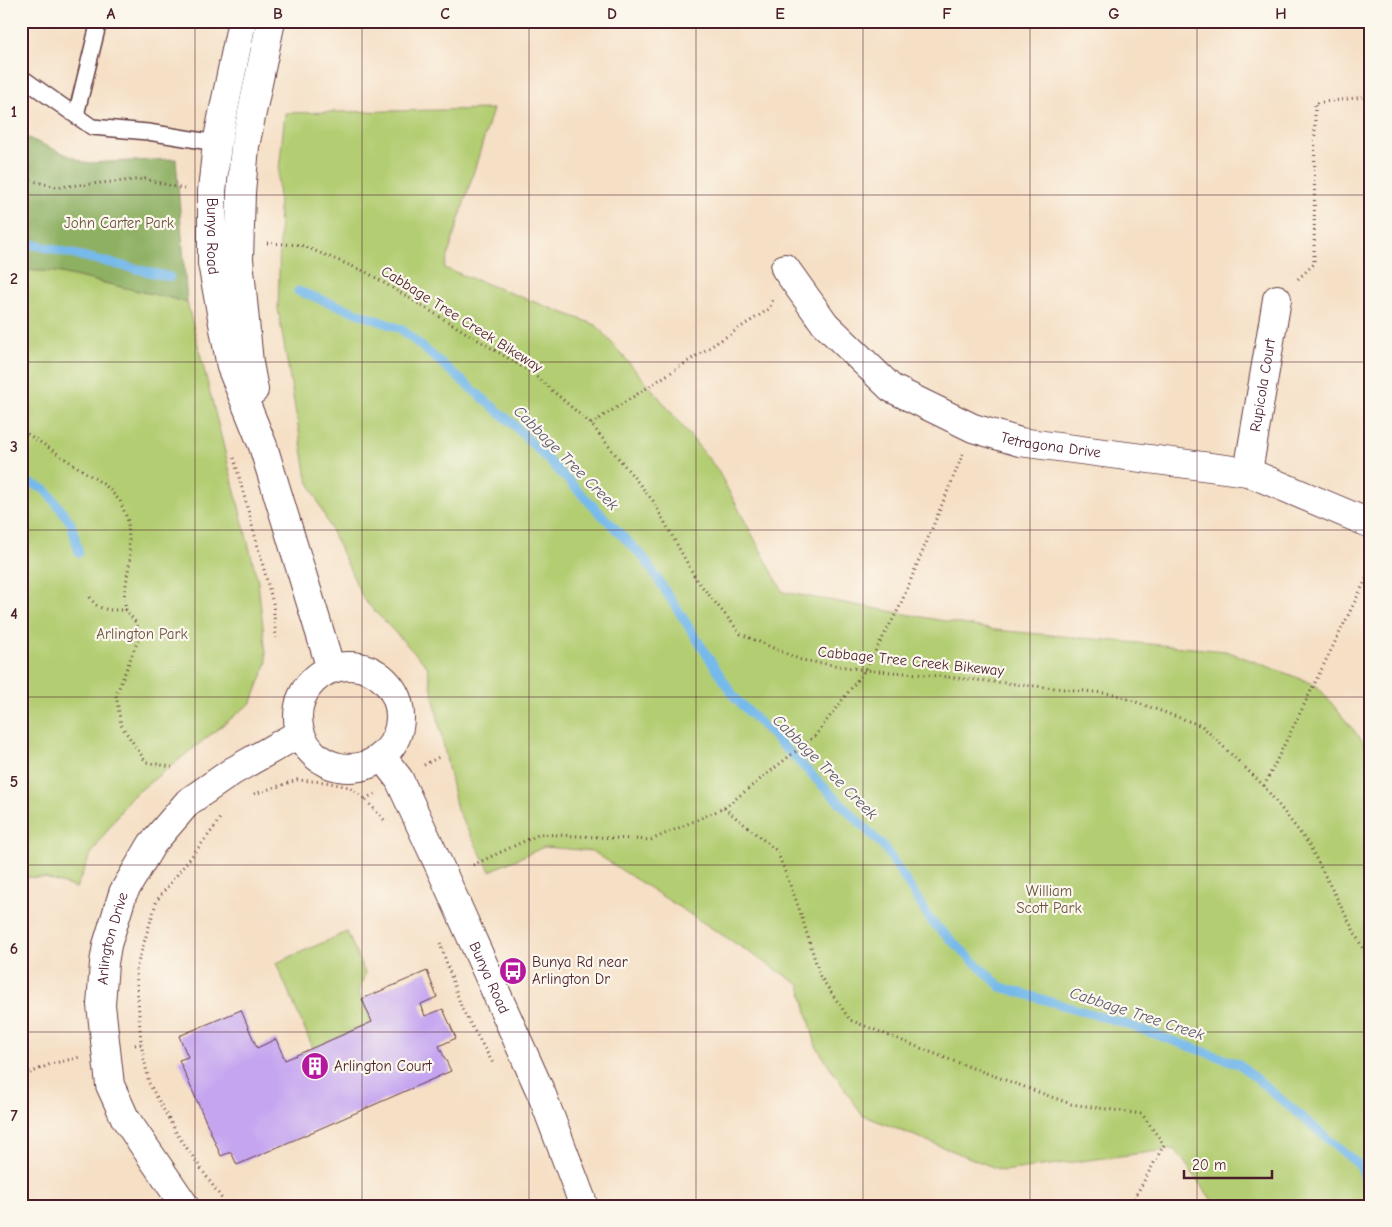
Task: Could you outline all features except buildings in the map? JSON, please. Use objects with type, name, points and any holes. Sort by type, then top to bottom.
[{"type":"street","name":"Bunya Road","points":[[242,21],[217,144],[212,191],[212,263],[231,367],[263,446],[331,669]]},
{"type":"street","name":"Bunya Road","points":[[263,446],[249,362],[239,259],[241,193],[245,146],[271,21]]},
{"type":"street","name":"Tetragona Drive","points":[[786,268],[825,324],[891,388],[973,428],[1020,442],[1248,472],[1371,524]]},
{"type":"street","name":"Rupicola Court","points":[[1248,472],[1277,299]]},
{"type":"street","points":[[347,666],[363,667],[377,674],[389,685],[397,699],[400,722],[393,745],[382,757],[368,766],[352,769],[335,767],[320,759],[308,748],[300,733],[298,717],[300,702],[307,688],[318,677],[331,669],[347,666]]},
{"type":"street","name":"Arlington Drive","points":[[185,1206],[125,1118],[110,1085],[100,1005],[107,945],[123,893],[152,844],[188,802],[233,771],[300,733]]},
{"type":"street","name":"Bunya Road","points":[[382,757],[399,779],[451,892],[542,1095],[584,1206]]},
{"type":"lane","points":[[76,115],[100,21]]},
{"type":"lane","points":[[21,77],[92,127],[148,132],[217,144],[245,146]]},
{"type":"path","points":[[1277,299],[1314,264],[1315,103],[1371,96]]},
{"type":"path","points":[[21,178],[57,187],[144,179],[183,189]]},
{"type":"path","name":"Cabbage Tree Creek Bikeway","points":[[264,243],[301,245],[366,272],[531,372],[592,424],[653,501],[696,579],[741,634],[801,660],[865,670],[1114,694],[1202,726],[1264,786],[1308,844],[1371,964]]},
{"type":"path","points":[[592,424],[769,310],[786,268]]},
{"type":"path","points":[[21,426],[28,434],[106,486],[120,501],[128,521],[130,559],[124,597],[126,610],[137,624],[138,640],[116,695],[121,725],[146,762],[172,767]]},
{"type":"path","points":[[473,865],[540,834],[650,840],[724,808],[815,736],[865,670],[899,608],[973,428]]},
{"type":"path","points":[[1264,786],[1371,569]]},
{"type":"path","points":[[90,597],[102,609],[126,610]]},
{"type":"path","points":[[253,794],[298,780],[325,782],[350,787],[365,799]]},
{"type":"path","points":[[724,808],[777,851],[799,908],[820,976],[850,1020],[948,1059],[1071,1104],[1142,1114],[1164,1146],[1130,1206]]},
{"type":"path","points":[[224,811],[214,828],[157,900],[136,969],[140,1044],[149,1083],[177,1134],[227,1206]]},
{"type":"path","points":[[438,938],[462,1009],[497,1069]]},
{"type":"path","points":[[21,1077],[51,1064],[140,1044]]},
{"type":"green space","name":"William Scott Park","points":[[493,109],[444,268],[596,325],[657,395],[717,469],[783,592],[995,630],[1226,651],[1318,687],[1371,751],[1371,1206],[1216,1206],[1175,1149],[1003,1171],[862,1115],[816,1046],[800,985],[592,851],[544,847],[490,871],[457,810],[427,666],[364,600],[307,478],[278,309],[280,239],[278,179],[285,113]]},
{"type":"green space","name":"John Carter Park","points":[[21,135],[86,163],[176,159],[187,302],[57,272],[21,270]]},
{"type":"green space","name":"Arlington Park","points":[[21,270],[56,272],[187,302],[258,582],[267,662],[252,702],[129,799],[91,854],[76,888],[45,878],[21,877]]},
{"type":"green space","points":[[347,932],[365,973],[359,993],[372,1022],[313,1048],[276,963]]},
{"type":"waterway","name":"Cabbage Tree Creek","points":[[21,243],[170,277]]},
{"type":"waterway","name":"Cabbage Tree Creek","points":[[298,291],[401,329],[512,423],[644,558],[735,698],[885,848],[932,922],[1001,987],[1123,1023],[1239,1064],[1359,1165],[1371,1196]]},
{"type":"waterway","points":[[21,479],[46,490],[71,523],[79,553]]},
{"type":"place","name":"Bunya Rd near Arlington Dr","points":[[513,971]]},
{"type":"place","name":"Arlington Court","points":[[315,1066]]}]
